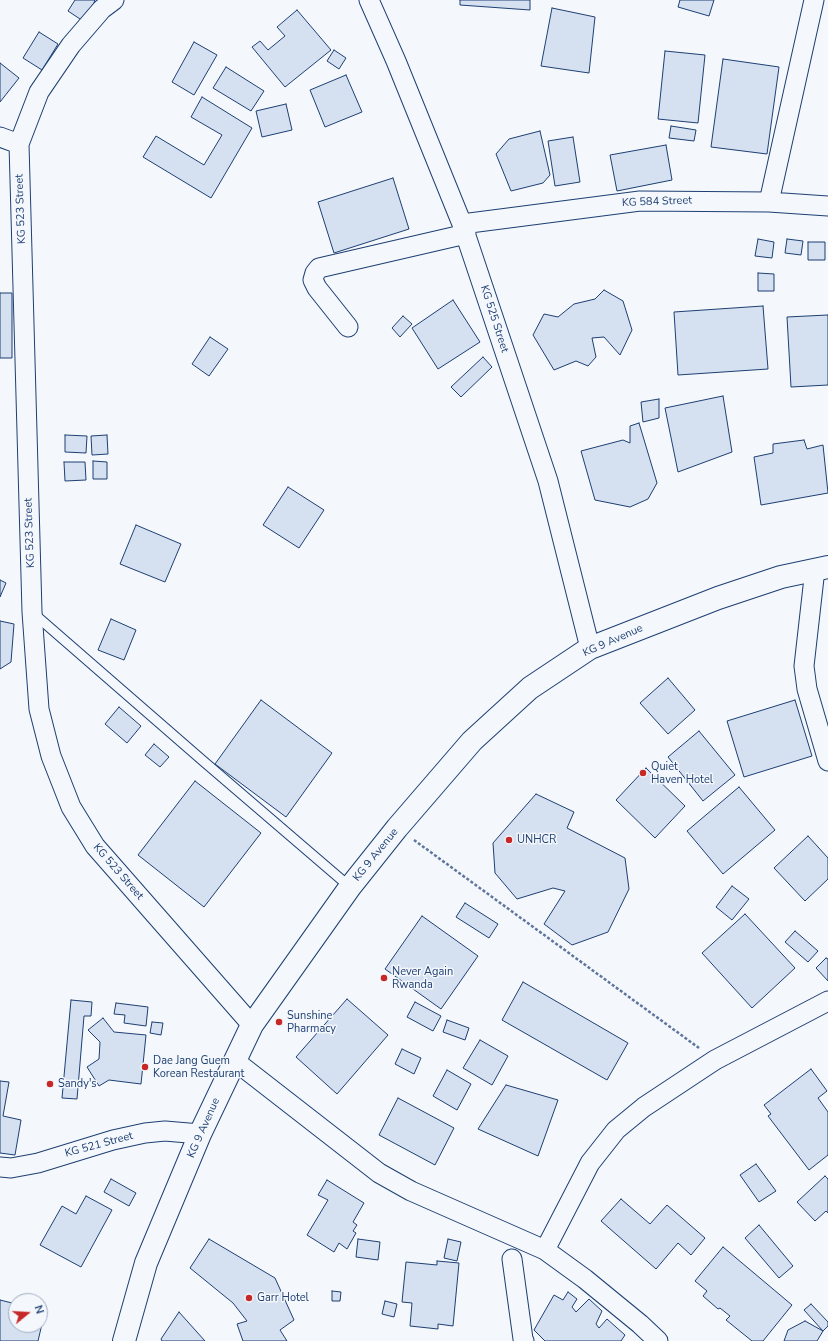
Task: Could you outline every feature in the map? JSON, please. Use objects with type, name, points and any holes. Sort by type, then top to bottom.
[{"type":"main road","name":"KG 9 Avenue","points":[[124,1341],[146,1264],[200,1134],[252,1025],[350,887],[397,828],[472,741],[530,688],[590,648],[718,598],[781,577],[821,568]]},
{"type":"street","name":"KG 523 Street","points":[[114,0],[102,9],[71,45],[39,92],[19,144],[32,612],[39,709],[51,756],[70,807],[95,846],[252,1025]]},
{"type":"street","name":"KG 525 Street","points":[[369,0],[396,61],[464,229],[548,481],[590,648]]},
{"type":"street","points":[[768,202],[814,0]]},
{"type":"street","points":[[0,137],[19,144]]},
{"type":"street","name":"KG 584 Street","points":[[348,327],[317,288],[313,280],[315,273],[319,268],[464,229],[640,201],[768,202],[828,206]]},
{"type":"street","points":[[821,568],[804,666],[807,689],[828,761]]},
{"type":"street","points":[[545,1250],[590,1163],[616,1130],[644,1108],[715,1060],[828,1001]]},
{"type":"street","points":[[235,1061],[379,1173],[411,1191],[545,1250],[585,1279],[640,1324],[658,1341]]},
{"type":"street","name":"KG 521 Street","points":[[0,1167],[11,1168],[38,1163],[113,1140],[145,1133],[164,1131],[200,1134]]},
{"type":"street","points":[[512,1259],[524,1341]]},
{"type":"lane","points":[[32,612],[350,887]]},
{"type":"path","points":[[397,828],[715,1060]]},
{"type":"building","points":[[75,0],[95,1],[83,21],[68,11]]},
{"type":"building","points":[[460,0],[530,0],[530,10],[460,5]]},
{"type":"building","points":[[680,0],[714,0],[709,16],[678,7]]},
{"type":"building","points":[[552,8],[595,17],[589,73],[541,66]]},
{"type":"building","points":[[297,10],[331,50],[285,87],[252,47],[260,41],[268,50],[285,36],[277,27]]},
{"type":"building","points":[[39,32],[58,44],[42,70],[23,58]]},
{"type":"building","points":[[194,42],[217,55],[194,95],[172,82]]},
{"type":"building","points":[[334,50],[346,58],[339,69],[327,61]]},
{"type":"building","points":[[665,51],[705,55],[698,123],[658,119]]},
{"type":"building","points":[[723,59],[779,67],[767,154],[711,147]]},
{"type":"building","points":[[0,63],[19,78],[0,102]]},
{"type":"building","points":[[226,67],[264,91],[251,111],[213,88]]},
{"type":"building","points":[[346,75],[362,112],[325,127],[310,90]]},
{"type":"building","points":[[202,97],[252,128],[211,198],[143,157],[156,136],[204,165],[222,135],[191,117]]},
{"type":"building","points":[[286,104],[292,130],[262,137],[256,111]]},
{"type":"building","points":[[671,126],[696,130],[694,141],[669,138]]},
{"type":"building","points":[[540,131],[550,175],[543,183],[511,191],[496,154],[509,139]]},
{"type":"building","points":[[573,137],[580,182],[555,186],[548,141]]},
{"type":"building","points":[[666,145],[672,180],[617,191],[610,155]]},
{"type":"building","points":[[393,178],[409,229],[334,253],[318,202]]},
{"type":"building","points":[[758,239],[774,242],[772,258],[755,256]]},
{"type":"building","points":[[787,239],[803,241],[801,255],[785,253]]},
{"type":"building","points":[[808,242],[825,242],[825,260],[808,260]]},
{"type":"building","points":[[758,273],[774,274],[774,291],[758,291]]},
{"type":"building","points":[[604,290],[623,301],[632,330],[620,355],[604,337],[592,338],[596,357],[588,366],[576,361],[554,370],[533,335],[544,314],[558,317],[574,304],[595,299]]},
{"type":"building","points":[[0,293],[12,293],[12,358],[0,358]]},
{"type":"building","points":[[453,300],[480,342],[438,369],[412,328]]},
{"type":"building","points":[[763,306],[768,369],[678,375],[674,312]]},
{"type":"building","points":[[828,315],[828,385],[791,387],[787,317]]},
{"type":"building","points":[[403,316],[412,324],[400,337],[392,328]]},
{"type":"building","points":[[210,337],[228,349],[209,376],[192,364]]},
{"type":"building","points":[[483,357],[492,367],[461,397],[451,387]]},
{"type":"building","points":[[723,396],[732,452],[678,472],[665,408]]},
{"type":"building","points":[[659,399],[659,418],[643,422],[641,402]]},
{"type":"building","points":[[639,423],[657,483],[648,499],[630,507],[595,500],[581,451],[623,440],[630,443],[630,426]]},
{"type":"building","points":[[65,435],[87,436],[86,453],[65,452]]},
{"type":"building","points":[[107,435],[108,454],[92,455],[91,436]]},
{"type":"building","points":[[804,440],[807,449],[823,445],[828,493],[761,505],[754,457],[773,453],[773,444]]},
{"type":"building","points":[[93,461],[107,462],[107,479],[93,479]]},
{"type":"building","points":[[64,462],[85,462],[86,480],[65,481]]},
{"type":"building","points":[[288,487],[324,510],[299,548],[263,525]]},
{"type":"building","points":[[136,525],[181,544],[165,582],[120,564]]},
{"type":"building","points":[[0,580],[6,583],[0,597]]},
{"type":"building","points":[[111,619],[136,630],[124,660],[98,650]]},
{"type":"building","points":[[0,621],[14,624],[11,662],[0,669]]},
{"type":"building","points":[[668,678],[695,710],[668,734],[640,703]]},
{"type":"building","points":[[261,700],[332,753],[286,817],[215,764]]},
{"type":"building","points":[[795,700],[812,756],[744,777],[727,721]]},
{"type":"building","points":[[119,707],[141,726],[127,743],[105,724]]},
{"type":"building","points":[[699,731],[735,775],[703,801],[668,757]]},
{"type":"building","points":[[154,744],[169,757],[160,767],[145,755]]},
{"type":"building","points":[[646,768],[685,806],[655,838],[616,800]]},
{"type":"building","points":[[195,781],[261,833],[204,907],[138,855]]},
{"type":"building","points":[[739,787],[775,830],[723,874],[687,831]]},
{"type":"building","points":[[536,794],[574,812],[567,828],[625,858],[629,889],[608,932],[572,945],[544,924],[565,891],[553,888],[517,899],[495,873],[493,843]]},
{"type":"building","points":[[808,836],[828,858],[828,879],[805,901],[774,868]]},
{"type":"building","points":[[732,886],[749,899],[732,920],[716,907]]},
{"type":"building","points":[[465,903],[498,924],[489,938],[456,917]]},
{"type":"building","points":[[745,914],[795,968],[752,1008],[702,953]]},
{"type":"building","points":[[422,916],[478,956],[441,1009],[385,969]]},
{"type":"building","points":[[795,931],[818,951],[808,962],[785,942]]},
{"type":"building","points":[[826,958],[828,959],[828,981],[816,968]]},
{"type":"building","points":[[523,982],[628,1043],[607,1080],[502,1020]]},
{"type":"building","points":[[347,999],[388,1035],[337,1094],[296,1057]]},
{"type":"building","points":[[71,1000],[92,1002],[91,1016],[84,1016],[77,1099],[62,1098]]},
{"type":"building","points":[[415,1002],[441,1016],[433,1031],[407,1017]]},
{"type":"building","points":[[116,1003],[148,1007],[146,1026],[124,1023],[125,1015],[114,1014]]},
{"type":"building","points":[[103,1018],[114,1032],[146,1035],[141,1084],[109,1080],[99,1086],[87,1067],[99,1059],[100,1042],[88,1030]]},
{"type":"building","points":[[447,1020],[469,1028],[465,1040],[443,1032]]},
{"type":"building","points":[[152,1022],[163,1023],[161,1035],[150,1033]]},
{"type":"building","points":[[480,1040],[508,1056],[492,1085],[463,1068]]},
{"type":"building","points":[[402,1049],[421,1058],[414,1074],[395,1064]]},
{"type":"building","points":[[811,1069],[827,1091],[818,1098],[828,1112],[828,1155],[809,1170],[768,1116],[771,1114],[764,1105]]},
{"type":"building","points":[[447,1070],[471,1084],[457,1110],[433,1096]]},
{"type":"building","points":[[0,1081],[9,1082],[3,1116],[21,1120],[15,1155],[0,1153]]},
{"type":"building","points":[[506,1085],[558,1100],[538,1156],[478,1129]]},
{"type":"building","points":[[398,1098],[454,1128],[435,1165],[379,1135]]},
{"type":"building","points":[[756,1164],[776,1191],[759,1202],[740,1175]]},
{"type":"building","points":[[825,1176],[828,1179],[828,1213],[826,1211],[815,1221],[797,1202]]},
{"type":"building","points":[[111,1179],[136,1193],[129,1206],[104,1192]]},
{"type":"building","points":[[327,1180],[364,1203],[353,1222],[357,1225],[353,1231],[356,1233],[347,1249],[339,1243],[334,1252],[307,1235],[328,1200],[318,1195]]},
{"type":"building","points":[[86,1196],[112,1210],[81,1267],[40,1245],[62,1206],[76,1214]]},
{"type":"building","points":[[621,1199],[650,1224],[667,1205],[705,1238],[691,1255],[678,1243],[656,1269],[601,1221]]},
{"type":"building","points":[[759,1225],[793,1266],[779,1278],[745,1238]]},
{"type":"building","points":[[209,1239],[275,1278],[294,1320],[280,1330],[287,1341],[243,1341],[237,1324],[247,1321],[233,1303],[190,1268]]},
{"type":"building","points":[[358,1239],[380,1242],[378,1260],[356,1257]]},
{"type":"building","points":[[448,1239],[461,1242],[457,1261],[444,1258]]},
{"type":"building","points":[[723,1247],[792,1305],[763,1341],[752,1341],[726,1320],[730,1316],[720,1308],[718,1309],[703,1296],[707,1291],[695,1281]]},
{"type":"building","points":[[437,1261],[459,1263],[453,1326],[438,1324],[438,1329],[410,1326],[412,1303],[402,1302],[406,1262],[437,1265]]},
{"type":"building","points":[[332,1291],[341,1292],[340,1301],[332,1301]]},
{"type":"building","points":[[568,1292],[577,1299],[572,1307],[576,1312],[589,1299],[602,1311],[596,1324],[599,1328],[607,1319],[625,1335],[621,1341],[545,1341],[534,1330],[554,1295],[563,1300]]},
{"type":"building","points":[[0,1300],[8,1302],[8,1333],[40,1333],[38,1341],[0,1341]]},
{"type":"building","points":[[385,1301],[397,1304],[394,1317],[382,1314]]},
{"type":"building","points":[[811,1304],[828,1322],[828,1326],[823,1331],[804,1310]]},
{"type":"building","points":[[179,1312],[205,1341],[162,1341],[161,1339]]},
{"type":"building","points":[[805,1321],[823,1331],[817,1341],[784,1341],[788,1330]]},
{"type":"place","name":"Quiet Haven Hotel","points":[[643,773]]},
{"type":"place","name":"UNHCR","points":[[509,840]]},
{"type":"place","name":"Never Again Rwanda","points":[[384,978]]},
{"type":"place","name":"Sunshine Pharmacy","points":[[279,1022]]},
{"type":"place","name":"Dae Jang Guem Korean Restaurant","points":[[145,1067]]},
{"type":"place","name":"Sandy's","points":[[50,1084]]},
{"type":"place","name":"Garr Hotel","points":[[249,1298]]}]
